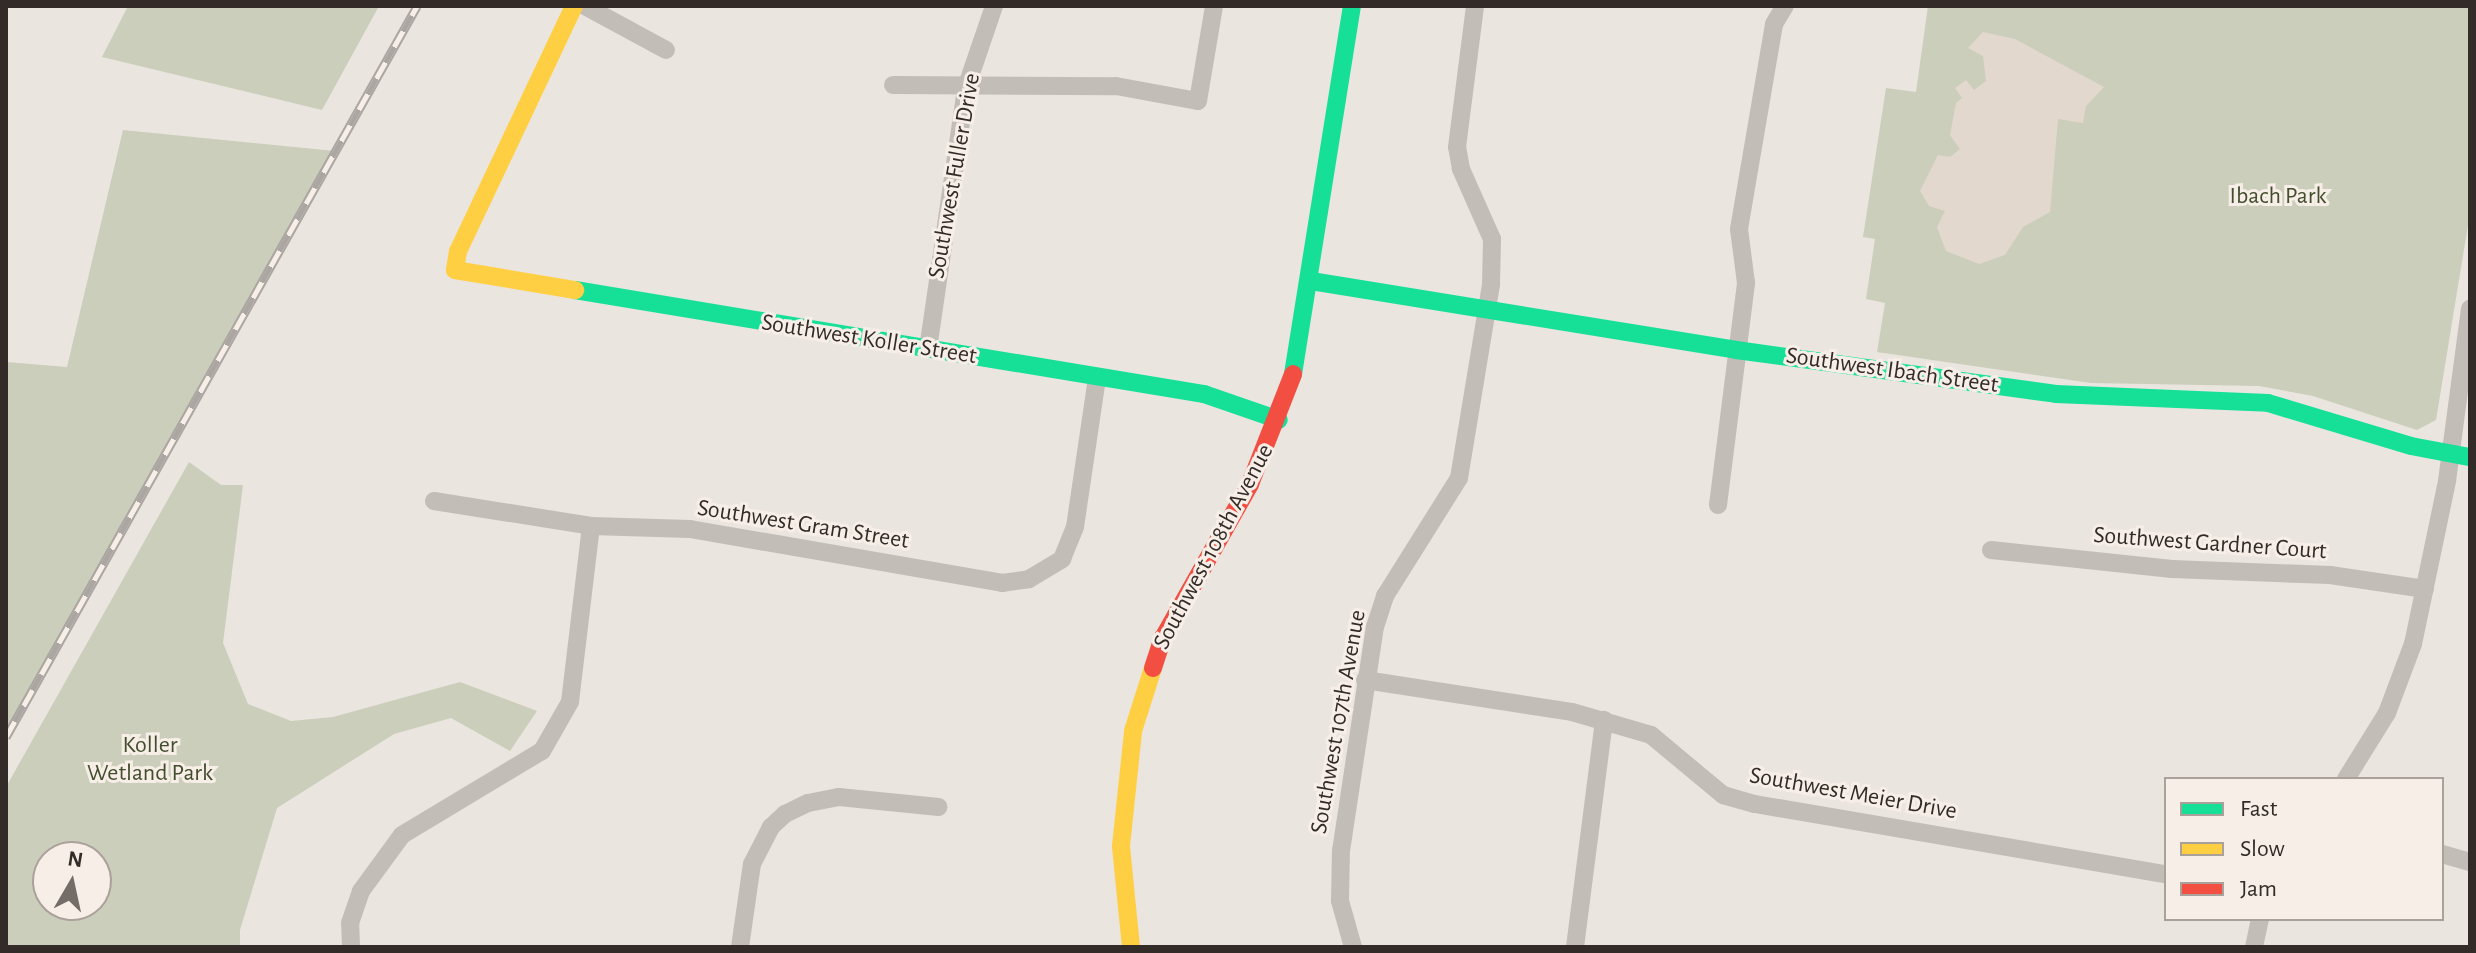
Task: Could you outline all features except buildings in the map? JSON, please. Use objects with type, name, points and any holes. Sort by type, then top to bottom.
[{"type":"street","name":"Southwest Koller Street","points":[[574,6],[458,251],[455,270],[1204,394],[1279,420]]},
{"type":"street","points":[[585,6],[666,50]]},
{"type":"street","name":"Southwest Fuller Drive","points":[[928,349],[966,88],[994,6]]},
{"type":"street","points":[[893,85],[966,88],[1116,86],[1198,101],[1214,6]]},
{"type":"street","name":"Southwest 108th Avenue","points":[[1131,947],[1122,819],[1140,706],[1173,617],[1235,513],[1279,420],[1311,281],[1352,6]]},
{"type":"street","name":"Southwest 107th Avenue","points":[[1353,947],[1340,901],[1341,851],[1365,680],[1385,596],[1459,478],[1487,309],[1492,239],[1461,169],[1457,147],[1475,6]]},
{"type":"street","points":[[1718,505],[1746,283],[1739,229],[1774,24],[1785,6]]},
{"type":"street","name":"Southwest Ibach Street","points":[[1311,281],[1736,350],[2056,394],[2268,403],[2447,454],[2470,457]]},
{"type":"street","points":[[2347,777],[2387,713],[2413,644],[2447,481],[2447,454],[2469,318]]},
{"type":"street","name":"Southwest Gram Street","points":[[434,501],[591,526],[690,529],[1002,583],[1029,579],[1062,559],[1075,527],[1097,378]]},
{"type":"street","points":[[351,947],[350,923],[361,891],[402,835],[542,751],[570,702],[591,526]]},
{"type":"street","name":"Southwest Gardner Court","points":[[1991,550],[2172,569],[2330,575],[2425,589]]},
{"type":"street","name":"Southwest Meier Drive","points":[[1365,680],[1604,720],[1651,735],[1723,795],[2164,874]]},
{"type":"street","points":[[1575,947],[1604,720]]},
{"type":"street","points":[[740,947],[752,864],[771,827],[785,814],[839,797],[939,807]]},
{"type":"street","points":[[2444,855],[2470,862]]},
{"type":"street","points":[[2254,947],[2260,921]]},
{"type":"green space","points":[[128,6],[379,6],[322,110],[102,57]]},
{"type":"green space","name":"Ibach Park","points":[[1928,6],[2470,6],[2470,213],[2436,420],[2417,430],[2313,396],[2259,386],[2091,383],[1877,352],[1885,303],[1866,299],[1875,239],[1863,237],[1886,88],[1916,92]]},
{"type":"green space","points":[[123,130],[335,151],[6,738],[6,362],[67,367]]},
{"type":"green space","name":"Koller Wetland Park","points":[[189,462],[221,485],[243,485],[223,643],[248,704],[291,721],[333,717],[460,682],[537,711],[510,751],[451,718],[394,734],[277,808],[240,930],[240,947],[6,947],[6,787]]},
{"type":"shaded area","points":[[1983,32],[2015,39],[2104,87],[2086,106],[2083,123],[2058,119],[2050,212],[2023,227],[2005,255],[1979,264],[1946,251],[1937,227],[1945,211],[1929,206],[1920,191],[1938,155],[1950,157],[1960,149],[1950,135],[1956,103],[1962,98],[1955,88],[1966,80],[1974,90],[1986,81],[1983,56],[1968,48]]},
{"type":"railway","points":[[6,737],[417,6]]},
{"type":"traffic: fast","points":[[1293,374],[1352,6]]},
{"type":"traffic: fast","points":[[1311,281],[1736,350],[2056,394],[2268,403],[2411,446],[2470,457]]},
{"type":"traffic: fast","points":[[575,290],[1204,394],[1279,420]]},
{"type":"traffic: slow","points":[[574,6],[458,251],[455,270],[575,290]]},
{"type":"traffic: slow","points":[[1131,947],[1121,846],[1133,731],[1153,668]]},
{"type":"traffic: jam","points":[[1153,668],[1163,638],[1250,484],[1293,374]]}]
